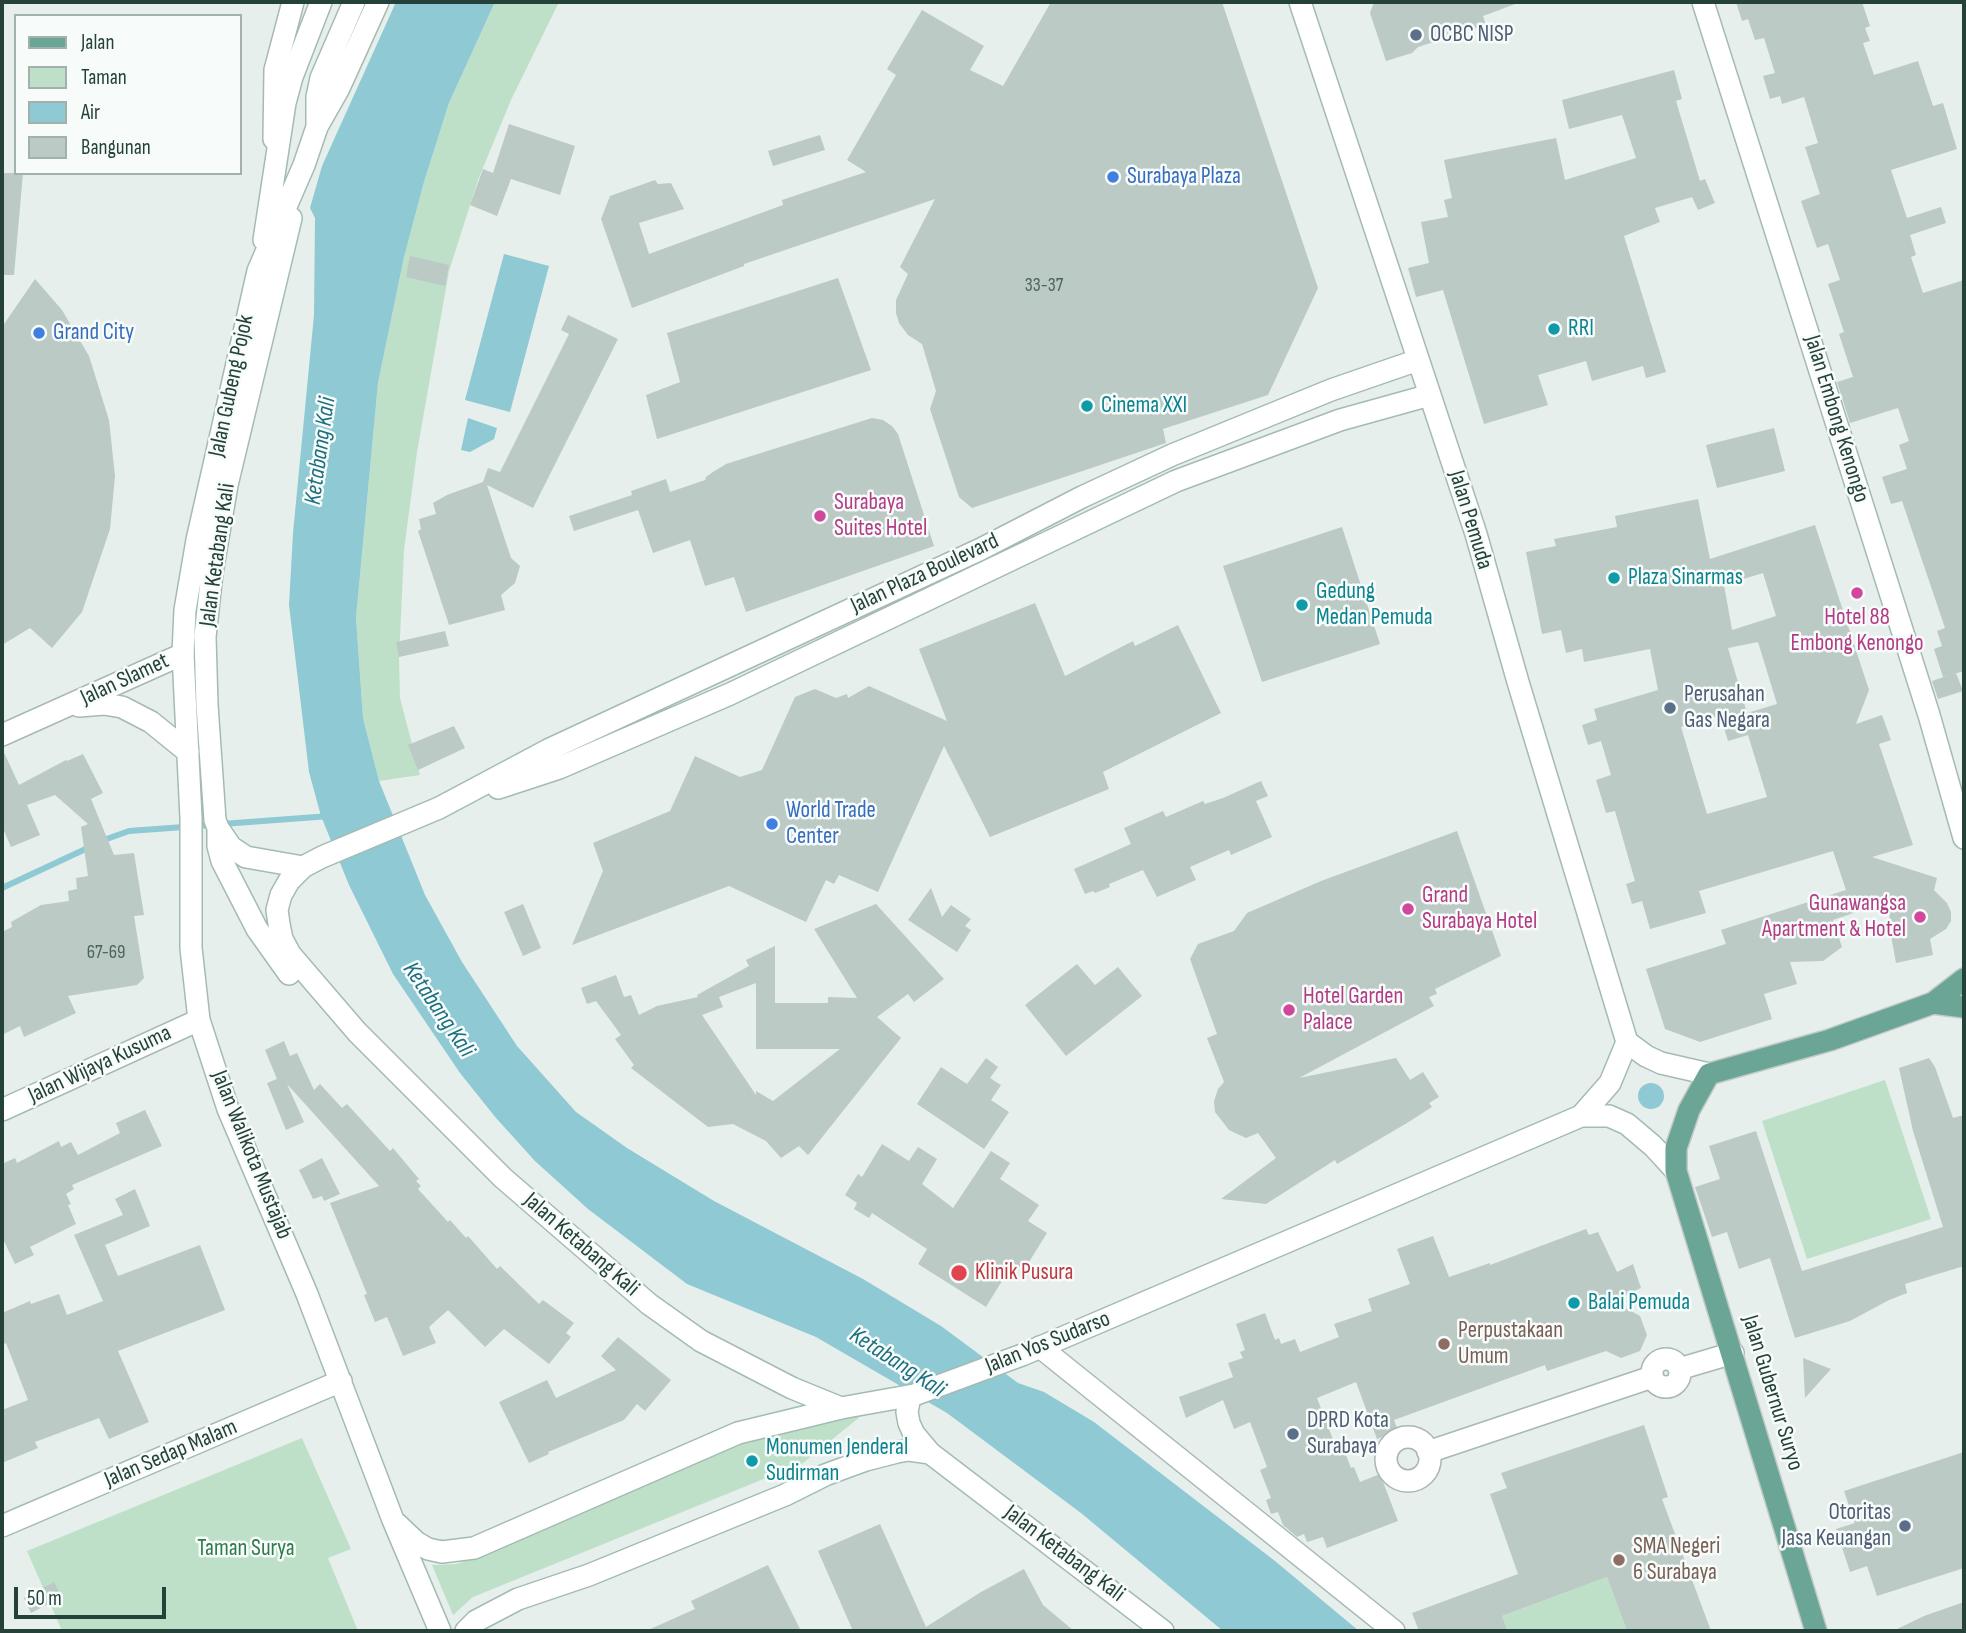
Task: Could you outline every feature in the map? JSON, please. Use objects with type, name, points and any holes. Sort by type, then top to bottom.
[{"type":"main road","points":[[1709,1074],[1830,1040],[1933,1003],[1964,979]]},
{"type":"main road","points":[[1933,1003],[1964,1007]]},
{"type":"main road","name":"Jalan Gubernur Suryo","points":[[1709,1074],[1680,1132],[1676,1148],[1676,1171],[1816,1631]]},
{"type":"street","points":[[275,169],[275,69],[293,2]]},
{"type":"street","points":[[262,260],[267,210],[285,103],[292,77],[321,2]]},
{"type":"street","name":"Jalan Gubeng Pojok","points":[[317,127],[321,78],[354,2]]},
{"type":"street","name":"Jalan Gubeng Pojok","points":[[183,654],[185,610],[197,540],[238,367],[246,318],[262,260],[304,165],[317,127],[339,88],[378,2]]},
{"type":"street","name":"Jalan Pemuda","points":[[1300,2],[1478,541],[1627,1042]]},
{"type":"street","name":"Jalan Embong Kenongo","points":[[1703,2],[1929,715],[1964,838]]},
{"type":"street","name":"Jalan Ketabang Kali","points":[[304,165],[227,485],[212,573],[206,650],[207,705],[218,846],[222,861],[257,929],[309,999],[357,1032]]},
{"type":"street","name":"Jalan Plaza Boulevard","points":[[303,867],[439,808],[548,750],[981,549],[1172,455],[1331,390],[1418,360]]},
{"type":"street","name":"Jalan Plaza Boulevard","points":[[439,808],[559,768],[754,682],[1176,481],[1340,420],[1430,395]]},
{"type":"street","points":[[981,549],[992,569]]},
{"type":"street","name":"Jalan Slamet","points":[[2,735],[183,654]]},
{"type":"street","name":"Jalan Walikota Mustajab","points":[[183,654],[191,826],[191,948],[199,1020],[228,1109],[307,1294],[393,1520],[440,1631]]},
{"type":"street","points":[[743,659],[754,682]]},
{"type":"street","name":"Jalan Slamet","points":[[67,707],[104,704],[122,707],[150,722],[188,752]]},
{"type":"street","points":[[217,825],[231,847],[246,857],[303,867]]},
{"type":"street","name":"Jalan Ketabang Kali","points":[[303,867],[289,881],[281,895],[277,910],[282,939],[290,954],[357,1032],[503,1178],[649,1304],[701,1341],[792,1388],[841,1408]]},
{"type":"street","name":"Jalan Wijaya Kusuma","points":[[2,1110],[199,1020]]},
{"type":"street","points":[[1580,1116],[1609,1083],[1627,1042],[1661,1063],[1709,1074]]},
{"type":"street","name":"Jalan Yos Sudarso","points":[[393,1520],[416,1542],[428,1549],[442,1552],[467,1550],[738,1433],[841,1408],[912,1396],[1031,1351],[1580,1116]]},
{"type":"street","name":"Jalan Gubernur Suryo","points":[[1580,1116],[1609,1116],[1627,1125],[1653,1146],[1676,1171]]},
{"type":"street","points":[[1031,1351],[1394,1631]]},
{"type":"street","points":[[1428,1452],[1652,1377],[1661,1386],[1673,1385],[1679,1375],[1679,1369],[1733,1353]]},
{"type":"street","name":"Jalan Sedap Malam","points":[[2,1526],[341,1381]]},
{"type":"street","name":"Jalan Ketabang Kali","points":[[912,1396],[907,1412],[909,1423],[914,1434],[930,1452],[1163,1631]]},
{"type":"street","points":[[466,1631],[476,1621],[518,1599],[601,1570],[785,1496],[825,1475],[897,1452],[930,1452]]},
{"type":"green space","points":[[495,2],[559,2],[511,100],[478,180],[449,271],[417,452],[404,550],[400,698],[420,775],[379,781],[363,718],[356,618],[378,383],[404,257],[424,182],[449,103]]},
{"type":"green space","points":[[1885,1080],[1931,1219],[1807,1259],[1762,1121]]},
{"type":"green space","points":[[861,1416],[803,1463],[473,1597],[453,1615],[432,1565],[457,1564],[787,1424]]},
{"type":"green space","name":"Taman Surya","points":[[302,1438],[351,1549],[328,1558],[358,1631],[62,1631],[27,1551]]},
{"type":"green space","points":[[1607,1577],[1627,1631],[1508,1631],[1502,1616]]},
{"type":"water","name":"Ketabang Kali","points":[[396,2],[495,2],[449,103],[404,257],[378,383],[356,618],[363,718],[379,781],[425,895],[462,962],[517,1046],[576,1112],[627,1148],[714,1201],[863,1279],[941,1326],[1018,1383],[1044,1392],[1094,1422],[1275,1561],[1359,1631],[1223,1631],[1081,1513],[947,1413],[816,1337],[687,1284],[588,1209],[535,1161],[460,1073],[393,974],[349,885],[321,816],[309,772],[289,605],[293,533],[314,315],[315,218],[310,208],[322,166]]},
{"type":"water","points":[[504,254],[549,266],[510,412],[465,400]]},
{"type":"water","points":[[468,418],[497,428],[494,439],[470,452],[461,450]]},
{"type":"water","points":[[1651,1083],[1660,1087],[1664,1096],[1660,1105],[1651,1109],[1642,1105],[1638,1096],[1642,1087]]},
{"type":"building","name":"Surabaya Plaza","points":[[1051,2],[1222,2],[1318,288],[1268,395],[1163,429],[1166,443],[972,508],[959,497],[930,409],[936,391],[922,344],[908,335],[899,323],[896,313],[896,300],[908,274],[900,267],[935,199],[744,264],[632,308],[601,219],[610,196],[655,180],[658,184],[671,183],[684,209],[639,223],[649,254],[783,205],[782,200],[866,172],[847,160],[896,75],[887,69],[922,10],[984,46],[970,70],[1003,86]]},
{"type":"building","name":"OCBC NISP","points":[[1374,2],[1518,3],[1483,16],[1486,25],[1418,47],[1412,53],[1386,61],[1370,13]]},
{"type":"building","points":[[1736,2],[1862,2],[1870,26],[1865,28],[1870,41],[1863,43],[1874,75],[1918,61],[1933,106],[1943,103],[1957,149],[1891,170],[1907,218],[1941,207],[1946,223],[1910,235],[1916,255],[1911,257],[1923,293],[1964,280],[1964,671],[1943,677],[1934,649],[1942,646],[1937,631],[1945,628],[1902,501],[1891,504],[1882,477],[1907,469],[1899,445],[1909,441],[1898,408],[1850,423],[1837,382],[1853,377],[1839,334],[1844,332],[1828,284],[1840,280],[1828,244],[1817,248],[1801,201],[1820,194],[1805,147],[1818,143],[1804,97],[1782,104],[1780,96],[1770,99],[1763,76],[1775,73],[1764,38],[1755,40],[1748,19],[1742,21]]},
{"type":"building","points":[[1674,70],[1682,99],[1676,101],[1700,181],[1705,179],[1715,203],[1698,210],[1692,197],[1655,208],[1660,222],[1624,236],[1666,372],[1646,378],[1643,366],[1592,381],[1586,361],[1538,375],[1548,405],[1484,424],[1443,290],[1416,297],[1408,268],[1429,263],[1421,222],[1448,217],[1444,200],[1452,198],[1444,160],[1556,138],[1565,180],[1636,158],[1622,115],[1569,129],[1562,100]]},
{"type":"building","points":[[509,124],[575,146],[560,195],[511,179],[497,216],[470,205],[483,169],[493,173]]},
{"type":"building","points":[[820,135],[825,150],[773,166],[768,151]]},
{"type":"building","points":[[2,173],[14,173],[23,175],[14,275],[2,275]]},
{"type":"building","points":[[410,256],[449,265],[445,286],[406,277]]},
{"type":"building","points":[[838,278],[871,370],[657,439],[646,395],[680,382],[667,333]]},
{"type":"building","name":"Grand City","points":[[35,279],[62,310],[89,356],[109,420],[115,476],[110,529],[82,612],[52,648],[30,628],[2,645],[2,327]]},
{"type":"building","points":[[568,315],[618,339],[533,508],[487,485],[511,558],[520,566],[515,583],[501,595],[505,610],[449,625],[418,531],[421,529],[419,519],[436,514],[433,503],[483,482],[488,468],[500,472],[569,334],[561,330]]},
{"type":"building","name":"Surabaya Suites Hotel","points":[[872,418],[883,420],[898,434],[934,546],[746,612],[734,577],[705,586],[690,540],[653,553],[638,510],[574,531],[569,516],[632,495],[631,491],[666,479],[670,492],[705,480],[726,464]]},
{"type":"building","points":[[1774,428],[1785,471],[1717,488],[1706,445]]},
{"type":"building","points":[[1698,499],[1710,559],[1815,525],[1869,690],[1856,724],[1882,715],[1891,740],[1879,744],[1913,845],[1872,857],[1937,878],[1934,890],[1947,903],[1951,921],[1946,929],[1930,939],[1933,955],[1896,963],[1890,930],[1889,901],[1833,920],[1842,947],[1823,961],[1790,962],[1797,984],[1764,994],[1772,1019],[1700,1042],[1665,1029],[1646,969],[1726,944],[1721,930],[1846,890],[1833,851],[1699,891],[1706,913],[1650,929],[1642,901],[1632,904],[1626,884],[1635,881],[1615,811],[1606,813],[1596,780],[1611,775],[1601,741],[1588,745],[1582,725],[1597,720],[1594,709],[1658,690],[1650,649],[1584,662],[1582,649],[1566,653],[1561,630],[1542,634],[1526,552],[1556,546],[1554,539],[1617,527],[1615,516]],"holes":[[[1763,573],[1776,616],[1732,630],[1724,585]],[[1758,642],[1777,704],[1747,713],[1728,648]],[[1720,715],[1728,741],[1748,735],[1767,797],[1707,814],[1681,727]]]},
{"type":"building","name":"Gedung Medan Pemuda","points":[[1342,527],[1380,644],[1262,682],[1223,566]]},
{"type":"building","points":[[1035,603],[1065,676],[1133,641],[1135,646],[1178,625],[1221,713],[1103,772],[1109,789],[990,837],[944,746],[878,892],[839,875],[834,884],[826,880],[806,922],[729,886],[572,945],[603,871],[593,843],[670,811],[695,756],[740,777],[762,770],[795,697],[815,689],[836,698],[847,694],[848,698],[869,686],[947,721],[919,649]]},
{"type":"building","points":[[445,631],[449,646],[399,657],[396,642]]},
{"type":"building","points":[[1956,673],[1963,691],[1938,699],[1932,681]]},
{"type":"building","points":[[454,726],[465,748],[418,770],[408,745]]},
{"type":"building","points":[[2,748],[19,785],[83,754],[103,793],[91,799],[114,855],[134,853],[144,915],[134,916],[144,978],[137,985],[68,996],[76,1013],[24,1037],[20,1026],[2,1035],[2,932],[12,927],[11,922],[41,905],[69,901],[68,891],[77,889],[76,878],[88,876],[81,827],[88,824],[55,795],[27,805],[40,835],[11,847],[2,826]]},
{"type":"building","points":[[1261,781],[1268,796],[1256,801],[1272,837],[1231,855],[1229,850],[1190,867],[1196,880],[1157,897],[1143,870],[1109,884],[1110,887],[1085,894],[1074,869],[1131,844],[1124,828],[1163,811],[1166,817],[1203,801],[1205,804],[1223,798]]},
{"type":"building","points":[[1457,831],[1501,956],[1435,989],[1437,994],[1429,997],[1434,1006],[1299,1078],[1396,1058],[1410,1080],[1423,1072],[1439,1097],[1429,1103],[1432,1107],[1407,1123],[1337,1164],[1335,1160],[1266,1204],[1221,1199],[1276,1158],[1258,1133],[1246,1138],[1229,1130],[1215,1112],[1214,1101],[1224,1082],[1207,1038],[1217,1034],[1190,959],[1198,944],[1234,931],[1247,913],[1321,881]]},
{"type":"building","points":[[931,888],[942,917],[951,905],[971,919],[965,926],[971,930],[957,952],[908,920]]},
{"type":"building","points":[[523,904],[541,948],[523,956],[504,912]]},
{"type":"building","points":[[876,904],[944,979],[914,1002],[908,994],[877,1017],[901,1038],[808,1155],[799,1146],[781,1158],[766,1141],[733,1124],[708,1127],[631,1068],[634,1065],[615,1039],[621,1035],[596,1001],[587,1004],[581,988],[616,975],[624,997],[631,995],[639,1015],[657,1006],[698,997],[697,995],[749,966],[746,960],[775,946],[775,1003],[828,1003],[828,997],[857,998],[814,929]],"holes":[[[756,983],[756,1049],[840,1049],[773,1101],[756,1091],[756,1095],[702,1015],[723,1007],[719,997]]]},
{"type":"building","points":[[1077,964],[1095,985],[1118,967],[1142,996],[1066,1056],[1025,1005]]},
{"type":"building","points":[[284,1041],[290,1056],[297,1053],[314,1090],[320,1084],[342,1108],[347,1104],[390,1151],[393,1148],[419,1179],[416,1181],[421,1186],[418,1189],[448,1222],[450,1220],[466,1238],[468,1236],[497,1269],[500,1266],[539,1304],[543,1300],[574,1323],[566,1333],[571,1337],[549,1364],[504,1329],[485,1347],[448,1310],[429,1327],[436,1343],[403,1356],[387,1317],[375,1322],[364,1295],[367,1294],[330,1203],[379,1186],[287,1084],[304,1122],[286,1130],[267,1083],[277,1079],[265,1050]]},
{"type":"building","points":[[986,1058],[998,1067],[990,1078],[1001,1085],[991,1100],[1009,1112],[984,1149],[917,1104],[941,1067],[967,1084]]},
{"type":"building","points":[[1929,1058],[1935,1067],[1953,1118],[1964,1115],[1964,1266],[1905,1284],[1907,1293],[1850,1321],[1795,1338],[1770,1258],[1739,1269],[1727,1232],[1712,1237],[1695,1187],[1720,1179],[1709,1146],[1756,1131],[1802,1271],[1943,1227],[1913,1131],[1899,1068]]},
{"type":"building","points":[[145,1110],[162,1146],[72,1185],[74,1189],[66,1194],[76,1224],[30,1247],[34,1255],[15,1264],[2,1237],[2,1164],[15,1158],[17,1163],[59,1141],[61,1147],[71,1142],[78,1155],[120,1133],[116,1123]]},
{"type":"building","points":[[882,1144],[909,1161],[918,1147],[937,1159],[922,1184],[953,1208],[991,1151],[1010,1163],[1000,1179],[1039,1205],[1028,1221],[1047,1233],[1024,1270],[1013,1263],[986,1307],[918,1264],[927,1249],[872,1213],[869,1218],[854,1209],[857,1203],[845,1195],[858,1174],[862,1177]]},
{"type":"building","points":[[322,1158],[340,1194],[324,1201],[322,1196],[313,1199],[299,1170]]},
{"type":"building","points":[[135,1189],[150,1226],[105,1245],[118,1276],[200,1245],[225,1310],[118,1351],[149,1422],[109,1439],[99,1418],[35,1442],[38,1448],[2,1463],[2,1410],[28,1400],[6,1343],[2,1345],[2,1313],[30,1301],[31,1304],[59,1294],[67,1315],[103,1301],[74,1235],[123,1215],[115,1199]]},
{"type":"building","points":[[1586,1229],[1589,1235],[1598,1232],[1617,1272],[1633,1264],[1641,1288],[1613,1301],[1640,1316],[1647,1335],[1640,1351],[1621,1358],[1606,1351],[1547,1371],[1545,1365],[1394,1420],[1398,1431],[1377,1439],[1356,1382],[1317,1398],[1334,1442],[1340,1440],[1351,1468],[1354,1467],[1360,1482],[1380,1474],[1398,1521],[1327,1548],[1323,1537],[1307,1542],[1304,1534],[1297,1537],[1283,1525],[1278,1512],[1271,1514],[1266,1500],[1271,1498],[1260,1470],[1267,1467],[1250,1422],[1234,1429],[1223,1400],[1186,1418],[1179,1397],[1233,1377],[1228,1363],[1243,1358],[1240,1352],[1245,1350],[1236,1324],[1265,1313],[1275,1340],[1279,1338],[1281,1344],[1295,1339],[1300,1352],[1339,1337],[1334,1324],[1372,1311],[1368,1299],[1410,1284],[1397,1249],[1433,1236],[1449,1277],[1490,1265]]},
{"type":"building","points":[[618,1337],[671,1380],[645,1411],[637,1404],[624,1420],[548,1452],[549,1454],[529,1463],[499,1402],[547,1380],[556,1398],[616,1370],[601,1356]]},
{"type":"building","points":[[1803,1358],[1831,1369],[1805,1398]]},
{"type":"building","points":[[1644,1425],[1668,1497],[1662,1499],[1711,1631],[1627,1631],[1607,1577],[1502,1616],[1508,1631],[1419,1631],[1412,1613],[1518,1574],[1490,1494],[1507,1488],[1501,1473]]},
{"type":"building","name":"Otoritas Jasa Keuangan","points":[[1964,1452],[1964,1568],[1877,1596],[1867,1566],[1850,1572],[1836,1529],[1855,1523],[1844,1491]]},
{"type":"building","points":[[880,1524],[926,1627],[981,1592],[1024,1569],[1043,1605],[1074,1631],[853,1631],[818,1551]]},
{"type":"building","points":[[768,1565],[801,1631],[646,1631],[695,1609],[691,1601]]},
{"type":"building","points":[[54,1582],[62,1597],[31,1613],[24,1598]]},
{"type":"building","points":[[1964,1602],[1964,1631],[1893,1631],[1924,1616]]},
{"type":"waterway","points":[[222,824],[330,816]]},
{"type":"waterway","points":[[101,841],[129,831],[211,825]]},
{"type":"waterway","points":[[2,888],[92,846]]},
{"type":"place","name":"OCBC NISP","points":[[1416,35]]},
{"type":"place","name":"Surabaya Plaza","points":[[1113,177]]},
{"type":"place","name":"RRI","points":[[1554,329]]},
{"type":"place","name":"Grand City","points":[[39,333]]},
{"type":"place","name":"Cinema XXI","points":[[1087,406]]},
{"type":"place","name":"Surabaya Suites Hotel","points":[[820,516]]},
{"type":"place","name":"Plaza Sinarmas","points":[[1614,578]]},
{"type":"place","name":"Hotel 88 Embong Kenongo","points":[[1857,593]]},
{"type":"place","name":"Gedung Medan Pemuda","points":[[1302,605]]},
{"type":"place","name":"Perusahan Gas Negara","points":[[1670,708]]},
{"type":"place","name":"World Trade Center","points":[[772,824]]},
{"type":"place","name":"Grand Surabaya Hotel","points":[[1408,909]]},
{"type":"place","name":"Gunawangsa Apartment & Hotel","points":[[1920,917]]},
{"type":"place","name":"Hotel Garden Palace","points":[[1289,1010]]},
{"type":"place","name":"Klinik Pusura","points":[[959,1273]]},
{"type":"place","name":"Balai Pemuda","points":[[1574,1303]]},
{"type":"place","name":"Perpustakaan Umum","points":[[1444,1344]]},
{"type":"place","name":"DPRD Kota Surabaya","points":[[1293,1434]]},
{"type":"place","name":"Monumen Jenderal Sudirman","points":[[752,1461]]},
{"type":"place","name":"Otoritas Jasa Keuangan","points":[[1905,1526]]},
{"type":"place","name":"SMA Negeri 6 Surabaya","points":[[1619,1560]]}]
